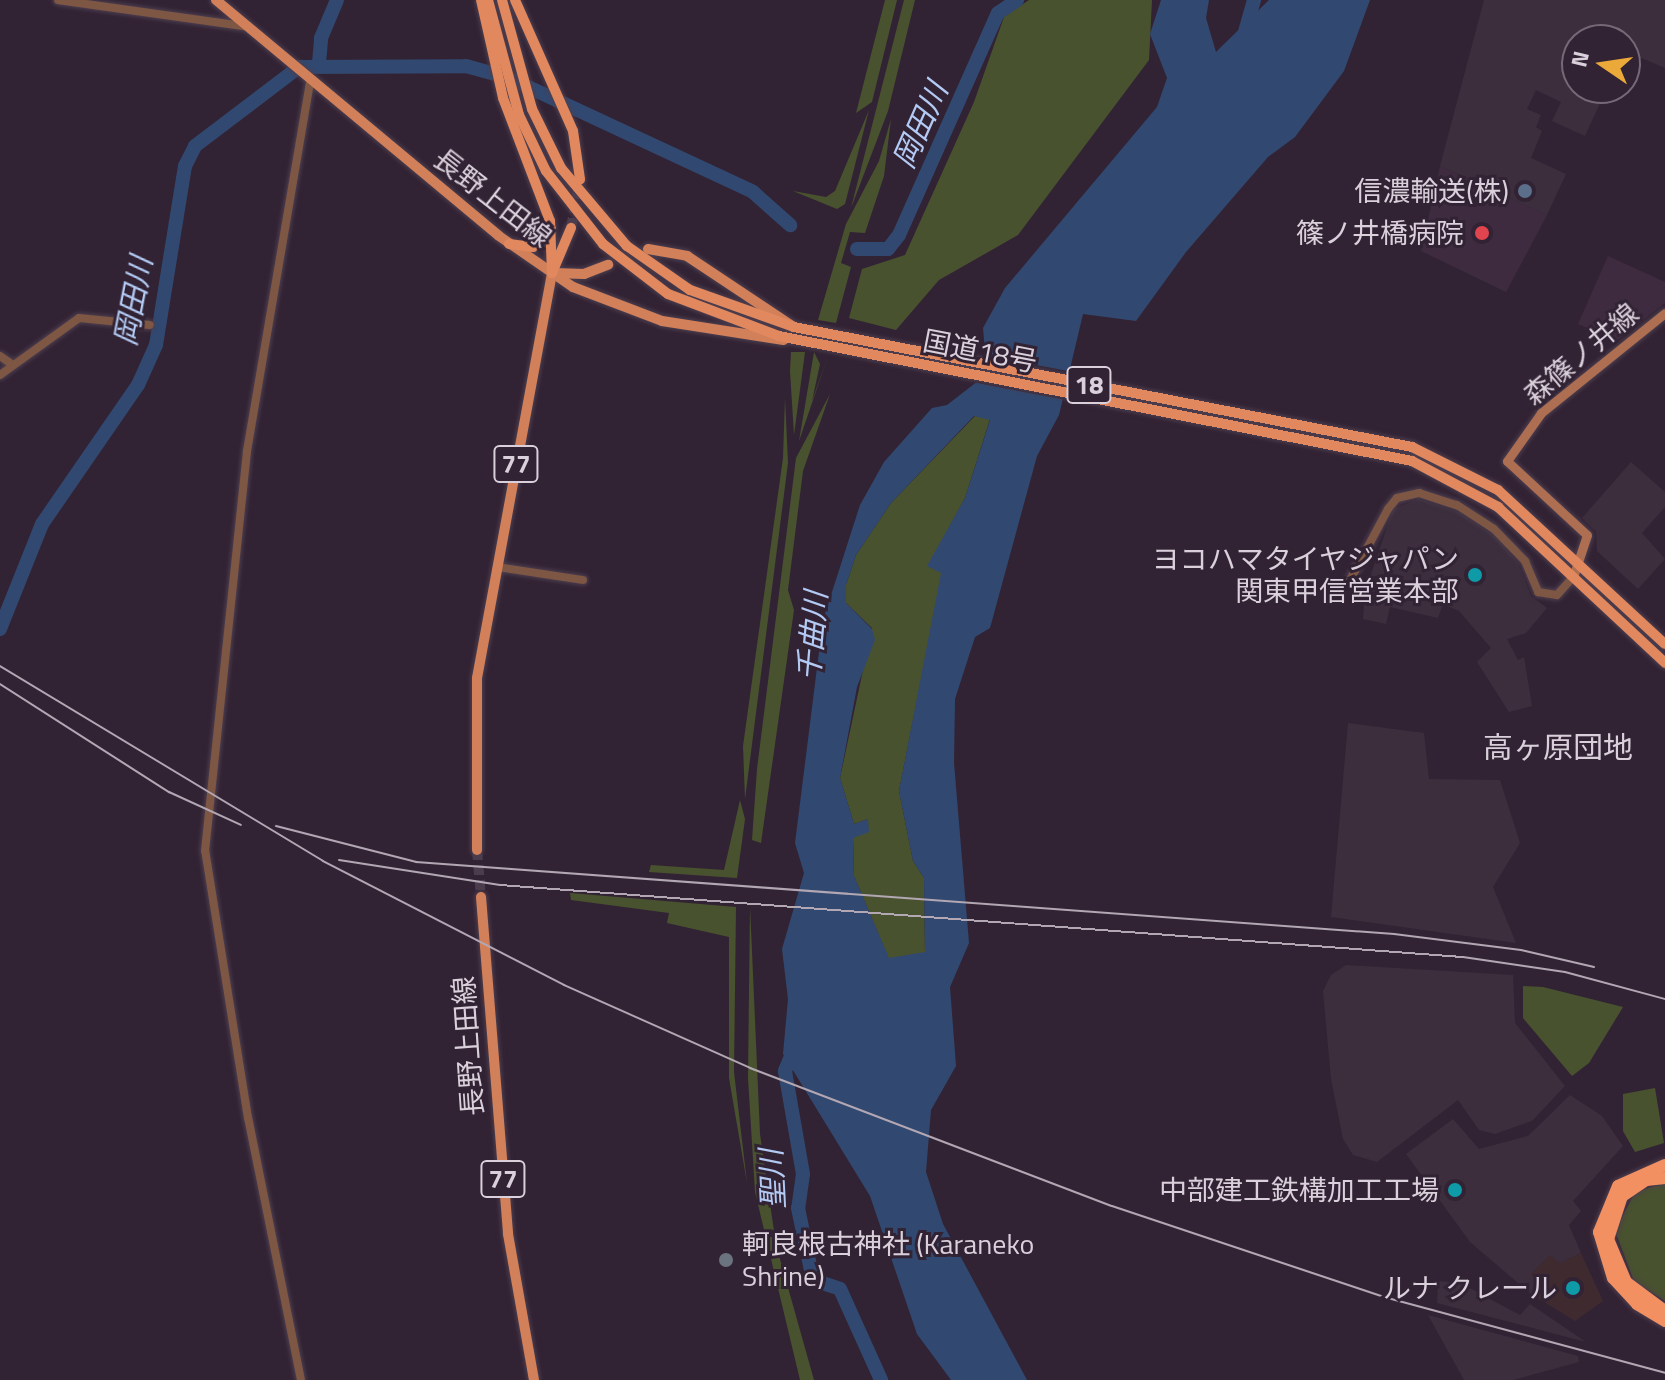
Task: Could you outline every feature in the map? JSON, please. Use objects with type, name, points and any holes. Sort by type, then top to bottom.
[{"type":"highway","points":[[481,0],[497,58],[503,98],[551,228],[552,273]]},
{"type":"highway","name":"国道18号","points":[[488,0],[497,58],[560,194],[618,258],[697,309],[802,341],[816,337]]},
{"type":"highway","name":"国道18号","points":[[502,0],[532,109],[580,195],[640,257],[717,304],[794,327],[816,337],[1361,442],[1466,469],[1580,562],[1665,644]]},
{"type":"highway","points":[[515,0],[570,124],[580,179]]},
{"type":"highway","points":[[509,244],[533,247],[551,228]]},
{"type":"highway","points":[[552,273],[571,228]]},
{"type":"highway","name":"国道18号","points":[[1361,442],[1464,484],[1498,507],[1665,663]]},
{"type":"highway","points":[[1632,612],[1665,635]]},
{"type":"highway","points":[[1665,1165],[1618,1186],[1599,1232],[1613,1278],[1637,1304],[1665,1321]]},
{"type":"highway","points":[[1665,1178],[1637,1184],[1622,1196],[1608,1239],[1626,1282],[1665,1311]]},
{"type":"main road","name":"長野上田線","points":[[216,0],[509,244],[552,273],[475,694],[477,850]]},
{"type":"main road","points":[[648,249],[687,256],[794,327]]},
{"type":"main road","points":[[552,273],[584,274],[608,265]]},
{"type":"main road","points":[[552,273],[588,294],[662,321],[802,341]]},
{"type":"main road","name":"森篠ノ井線","points":[[1573,577],[1587,535],[1507,461],[1541,413],[1665,313]]},
{"type":"main road","name":"長野上田線","points":[[481,897],[508,1234],[534,1380]]},
{"type":"street","points":[[58,0],[244,26]]},
{"type":"street","points":[[301,1380],[248,1118],[205,851],[247,451],[310,81]]},
{"type":"street","points":[[0,375],[10,363],[79,318],[150,325]]},
{"type":"street","points":[[0,356],[10,363]]},
{"type":"street","points":[[1349,582],[1388,509],[1397,498],[1419,493],[1457,505],[1494,529],[1525,561],[1538,592],[1557,595],[1573,577]]},
{"type":"street","points":[[497,567],[583,580]]},
{"type":"shaded area","points":[[1484,0],[1665,0],[1665,68],[1641,58],[1641,24],[1561,24],[1561,102],[1536,90],[1527,109],[1541,115],[1536,127],[1542,131],[1531,158],[1566,174],[1547,215],[1440,166]]},
{"type":"shaded area","points":[[1561,102],[1600,104],[1585,136],[1552,121]]},
{"type":"shaded area","name":"篠ノ井橋病院","points":[[1440,166],[1547,215],[1506,292],[1421,251]]},
{"type":"shaded area","points":[[1608,256],[1665,282],[1665,303],[1616,341],[1578,324]]},
{"type":"shaded area","points":[[1631,462],[1665,492],[1665,507],[1642,533],[1665,559],[1638,589],[1597,551],[1596,532],[1582,518]]},
{"type":"shaded area","points":[[1419,499],[1460,513],[1497,538],[1518,563],[1531,596],[1547,608],[1526,633],[1507,639],[1518,660],[1524,657],[1532,706],[1509,712],[1477,662],[1491,648],[1459,611],[1443,604],[1438,618],[1390,607],[1386,624],[1363,619],[1365,592],[1393,509]]},
{"type":"shaded area","points":[[1348,723],[1424,733],[1429,779],[1500,780],[1520,843],[1493,887],[1516,943],[1331,917]]},
{"type":"shaded area","points":[[1346,965],[1513,975],[1515,1023],[1565,1086],[1532,1121],[1495,1134],[1479,1130],[1458,1100],[1377,1162],[1353,1155],[1343,1139],[1331,1079],[1323,991],[1331,975]]},
{"type":"shaded area","points":[[1570,1095],[1602,1116],[1623,1146],[1573,1201],[1581,1211],[1569,1225],[1581,1253],[1560,1263],[1550,1255],[1531,1274],[1539,1281],[1531,1294],[1470,1242],[1406,1154],[1453,1119],[1479,1149],[1528,1136]]},
{"type":"shaded area","points":[[1581,1253],[1603,1301],[1575,1321],[1531,1294],[1539,1281],[1531,1274],[1551,1254],[1560,1263]]},
{"type":"shaded area","points":[[1438,1281],[1460,1283],[1520,1315],[1530,1304],[1586,1342],[1437,1303]]},
{"type":"shaded area","points":[[1428,1315],[1578,1356],[1579,1362],[1513,1380],[1464,1380]]},
{"type":"green space","points":[[885,0],[897,0],[872,102],[856,113]]},
{"type":"green space","points":[[904,0],[915,0],[888,111],[851,208]]},
{"type":"green space","points":[[1029,0],[1152,0],[1149,60],[1018,235],[939,280],[896,330],[849,318],[862,269],[905,255],[974,102],[1004,17]]},
{"type":"green space","points":[[869,110],[845,204],[837,209],[793,191],[826,197],[835,191]]},
{"type":"green space","points":[[891,119],[884,176],[865,233],[850,232],[841,263],[851,267],[836,323],[818,320],[846,224],[879,161]]},
{"type":"green space","points":[[791,352],[805,352],[794,435],[790,371]]},
{"type":"green space","points":[[814,352],[820,364],[812,401],[828,356],[799,441]]},
{"type":"green space","points":[[830,394],[803,471],[788,590],[794,610],[761,843],[752,840],[757,769],[796,458]]},
{"type":"green space","points":[[785,398],[788,463],[745,799],[743,746],[783,458]]},
{"type":"green space","points":[[975,416],[990,419],[965,498],[928,566],[942,572],[899,791],[913,861],[924,878],[925,953],[889,959],[854,876],[853,837],[868,819],[854,824],[840,778],[872,628],[846,603],[846,585],[856,555],[891,503]]},
{"type":"green space","points":[[740,800],[745,819],[737,878],[649,872],[651,865],[724,870]]},
{"type":"green space","points":[[570,893],[736,907],[734,1072],[747,1183],[729,1078],[729,937],[667,923],[669,913],[571,900]]},
{"type":"green space","points":[[750,906],[760,1134],[776,1245],[814,1380],[800,1380],[755,1192],[748,1078]]},
{"type":"green space","points":[[1523,986],[1543,987],[1623,1007],[1589,1063],[1572,1076],[1523,1018]]},
{"type":"green space","points":[[1655,1088],[1664,1143],[1635,1152],[1623,1131],[1623,1094]]},
{"type":"green space","points":[[1665,1183],[1665,1301],[1634,1281],[1615,1231],[1635,1192]]},
{"type":"water","points":[[1161,0],[1209,0],[1206,18],[1216,52],[1269,0],[1370,0],[1344,71],[1295,137],[1268,157],[1186,252],[1136,321],[1083,314],[1059,415],[1037,456],[990,628],[975,637],[955,699],[954,763],[969,943],[950,987],[956,1066],[931,1110],[926,1172],[943,1224],[1027,1380],[951,1380],[917,1334],[870,1196],[783,1054],[788,999],[782,949],[804,873],[795,843],[823,620],[860,505],[884,462],[932,408],[947,405],[987,374],[983,328],[1005,288],[1157,107],[1167,78],[1150,34]],"holes":[[[974,416],[990,420],[965,498],[927,566],[941,573],[899,791],[913,861],[924,878],[925,952],[889,958],[854,876],[853,838],[869,832],[868,819],[854,824],[840,778],[857,687],[875,640],[872,629],[846,603],[846,585],[856,555],[891,503]]]},
{"type":"pier","points":[[978,354],[1073,372],[1066,400],[972,382],[983,372]]},
{"type":"waterway","name":"岡田川","points":[[319,63],[321,38],[337,0]]},
{"type":"waterway","name":"岡田川","points":[[857,249],[888,249],[899,235],[998,13],[1017,0]]},
{"type":"waterway","name":"千曲川","points":[[1243,39],[1254,0]]},
{"type":"waterway","name":"岡田川","points":[[0,629],[42,524],[138,385],[156,345],[185,166],[195,146],[299,67],[466,66],[509,78],[753,192],[790,225]]},
{"type":"waterway","name":"聖川","points":[[795,1047],[785,1071],[803,1174],[798,1208],[813,1280],[840,1289],[881,1380]]},
{"type":"tunnel","points":[[571,228],[579,185]]},
{"type":"tunnel","points":[[477,850],[481,897]]},
{"type":"railway","points":[[0,666],[323,861],[564,985],[750,1068],[1112,1206],[1384,1297],[1665,1373]]},
{"type":"railway","points":[[0,684],[169,792],[241,825]]},
{"type":"railway","points":[[276,826],[416,862],[1394,934],[1521,950],[1594,967]]},
{"type":"railway","points":[[339,860],[500,885],[1463,957],[1565,972],[1665,999]]},
{"type":"place","name":"信濃輸送(株)","points":[[1525,191]]},
{"type":"place","name":"篠ノ井橋病院","points":[[1482,233]]},
{"type":"place","name":"ヨコハマタイヤジャパン 関東甲信営業本部","points":[[1475,575]]},
{"type":"place","name":"中部建工鉄構加工工場","points":[[1455,1190]]},
{"type":"place","name":"軻良根古神社 (Karaneko Shrine)","points":[[726,1260]]},
{"type":"place","name":"ルナ クレール","points":[[1573,1288]]},
{"type":"district","name":"高ヶ原団地","points":[[1558,747]]}]
